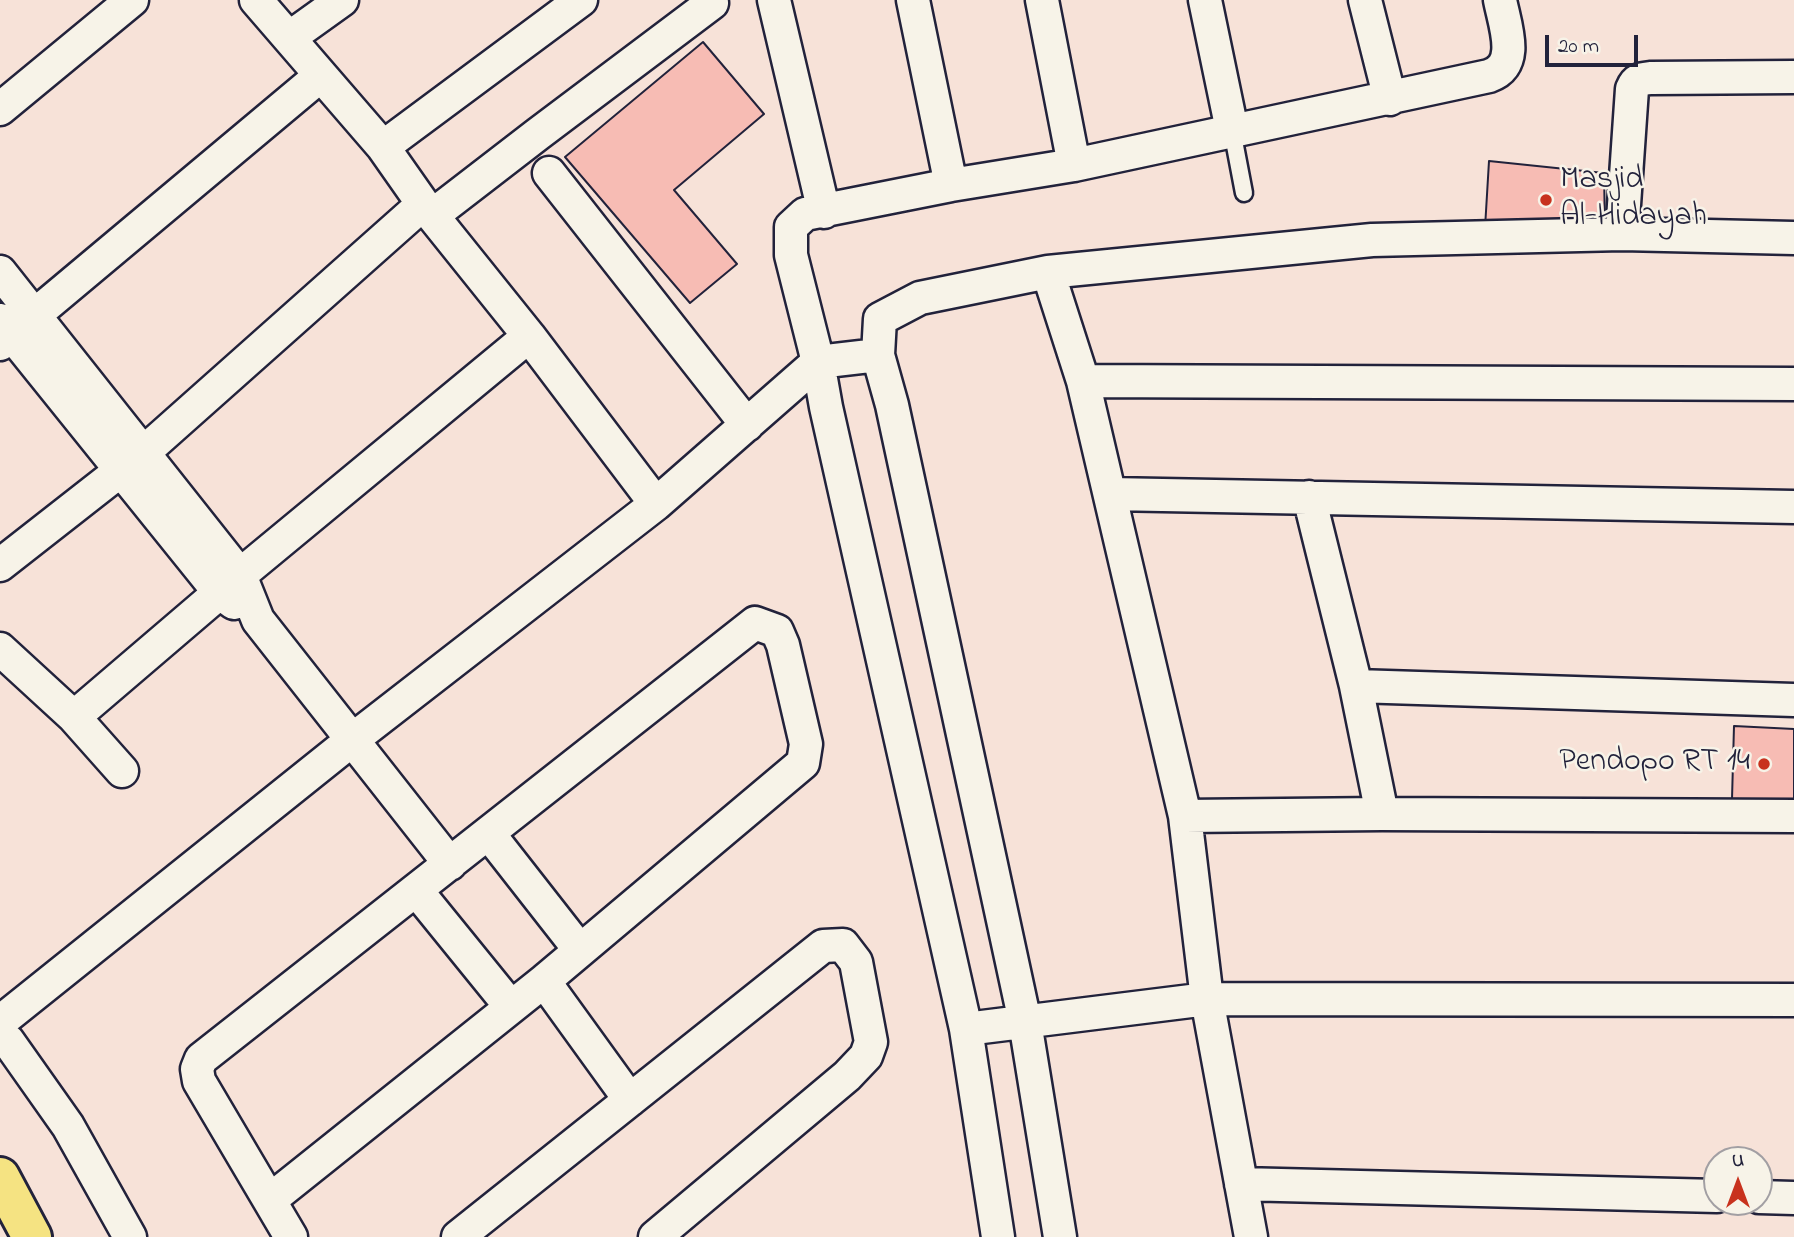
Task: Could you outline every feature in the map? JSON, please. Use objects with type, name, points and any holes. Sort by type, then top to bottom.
[{"type":"main road","points":[[0,1177],[33,1237]]},
{"type":"street","points":[[0,109],[132,0]]},
{"type":"street","points":[[256,0],[383,147],[428,210],[529,336],[656,504]]},
{"type":"street","points":[[289,38],[342,0]]},
{"type":"street","points":[[383,147],[581,0]]},
{"type":"street","points":[[774,0],[824,212]]},
{"type":"street","points":[[913,0],[951,185]]},
{"type":"street","points":[[1042,0],[1074,165]]},
{"type":"street","points":[[1205,0],[1232,130]]},
{"type":"street","points":[[1365,0],[1390,99]]},
{"type":"street","points":[[998,1237],[966,1029],[818,362],[791,255],[791,227],[805,214],[951,185],[1074,165],[1390,99],[1499,73],[1507,65],[1509,51],[1500,0]]},
{"type":"street","points":[[0,565],[132,462],[428,210],[537,134],[712,4]]},
{"type":"street","points":[[12,329],[320,76]]},
{"type":"street","points":[[1622,234],[1632,89],[1635,83],[1640,79],[1794,76]]},
{"type":"street","points":[[549,173],[747,425]]},
{"type":"street","points":[[1060,1237],[1025,1022],[892,405],[878,355],[880,319],[920,298],[1048,272],[1372,240],[1622,234],[1794,238]]},
{"type":"street","points":[[0,272],[12,329],[132,462],[450,864]]},
{"type":"street","points":[[1048,272],[1083,381],[1185,816],[1207,999],[1251,1237]]},
{"type":"street","points":[[74,717],[229,583],[529,336]]},
{"type":"street","points":[[0,1022],[352,740],[656,504],[818,362],[878,355]]},
{"type":"street","points":[[1083,381],[1794,384]]},
{"type":"street","points":[[1110,494],[1794,507]]},
{"type":"street","points":[[1309,497],[1356,686],[1382,814]]},
{"type":"street","points":[[270,1200],[544,981],[803,763],[806,744],[783,645],[777,631],[755,624],[201,1059],[197,1069],[198,1081],[291,1237]]},
{"type":"street","points":[[0,649],[74,717],[122,771]]},
{"type":"street","points":[[1356,686],[1794,700]]},
{"type":"street","points":[[1185,816],[1794,816]]},
{"type":"street","points":[[489,834],[579,949]]},
{"type":"street","points":[[416,890],[511,1007]]},
{"type":"street","points":[[458,1237],[823,946],[843,945],[856,962],[871,1042],[866,1056],[847,1076],[655,1237]]},
{"type":"street","points":[[544,981],[630,1100]]},
{"type":"street","points":[[966,1029],[1207,999],[1794,1000]]},
{"type":"street","points":[[0,1034],[8,1041],[68,1126],[131,1237]]},
{"type":"street","points":[[1241,1184],[1703,1196]]},
{"type":"street","points":[[1773,1197],[1794,1198]]},
{"type":"lane","points":[[1232,130],[1244,193]]},
{"type":"building","points":[[703,42],[764,114],[674,190],[737,264],[690,303],[565,157]]},
{"type":"building","name":"Masjid Al-Hidayah","points":[[1489,161],[1604,173],[1605,227],[1485,228]]},
{"type":"building","name":"Pendopo RT 14","points":[[1734,726],[1794,729],[1794,800],[1732,799]]},
{"type":"place","name":"Masjid Al-Hidayah","points":[[1546,200]]},
{"type":"place","name":"Pendopo RT 14","points":[[1764,764]]}]
